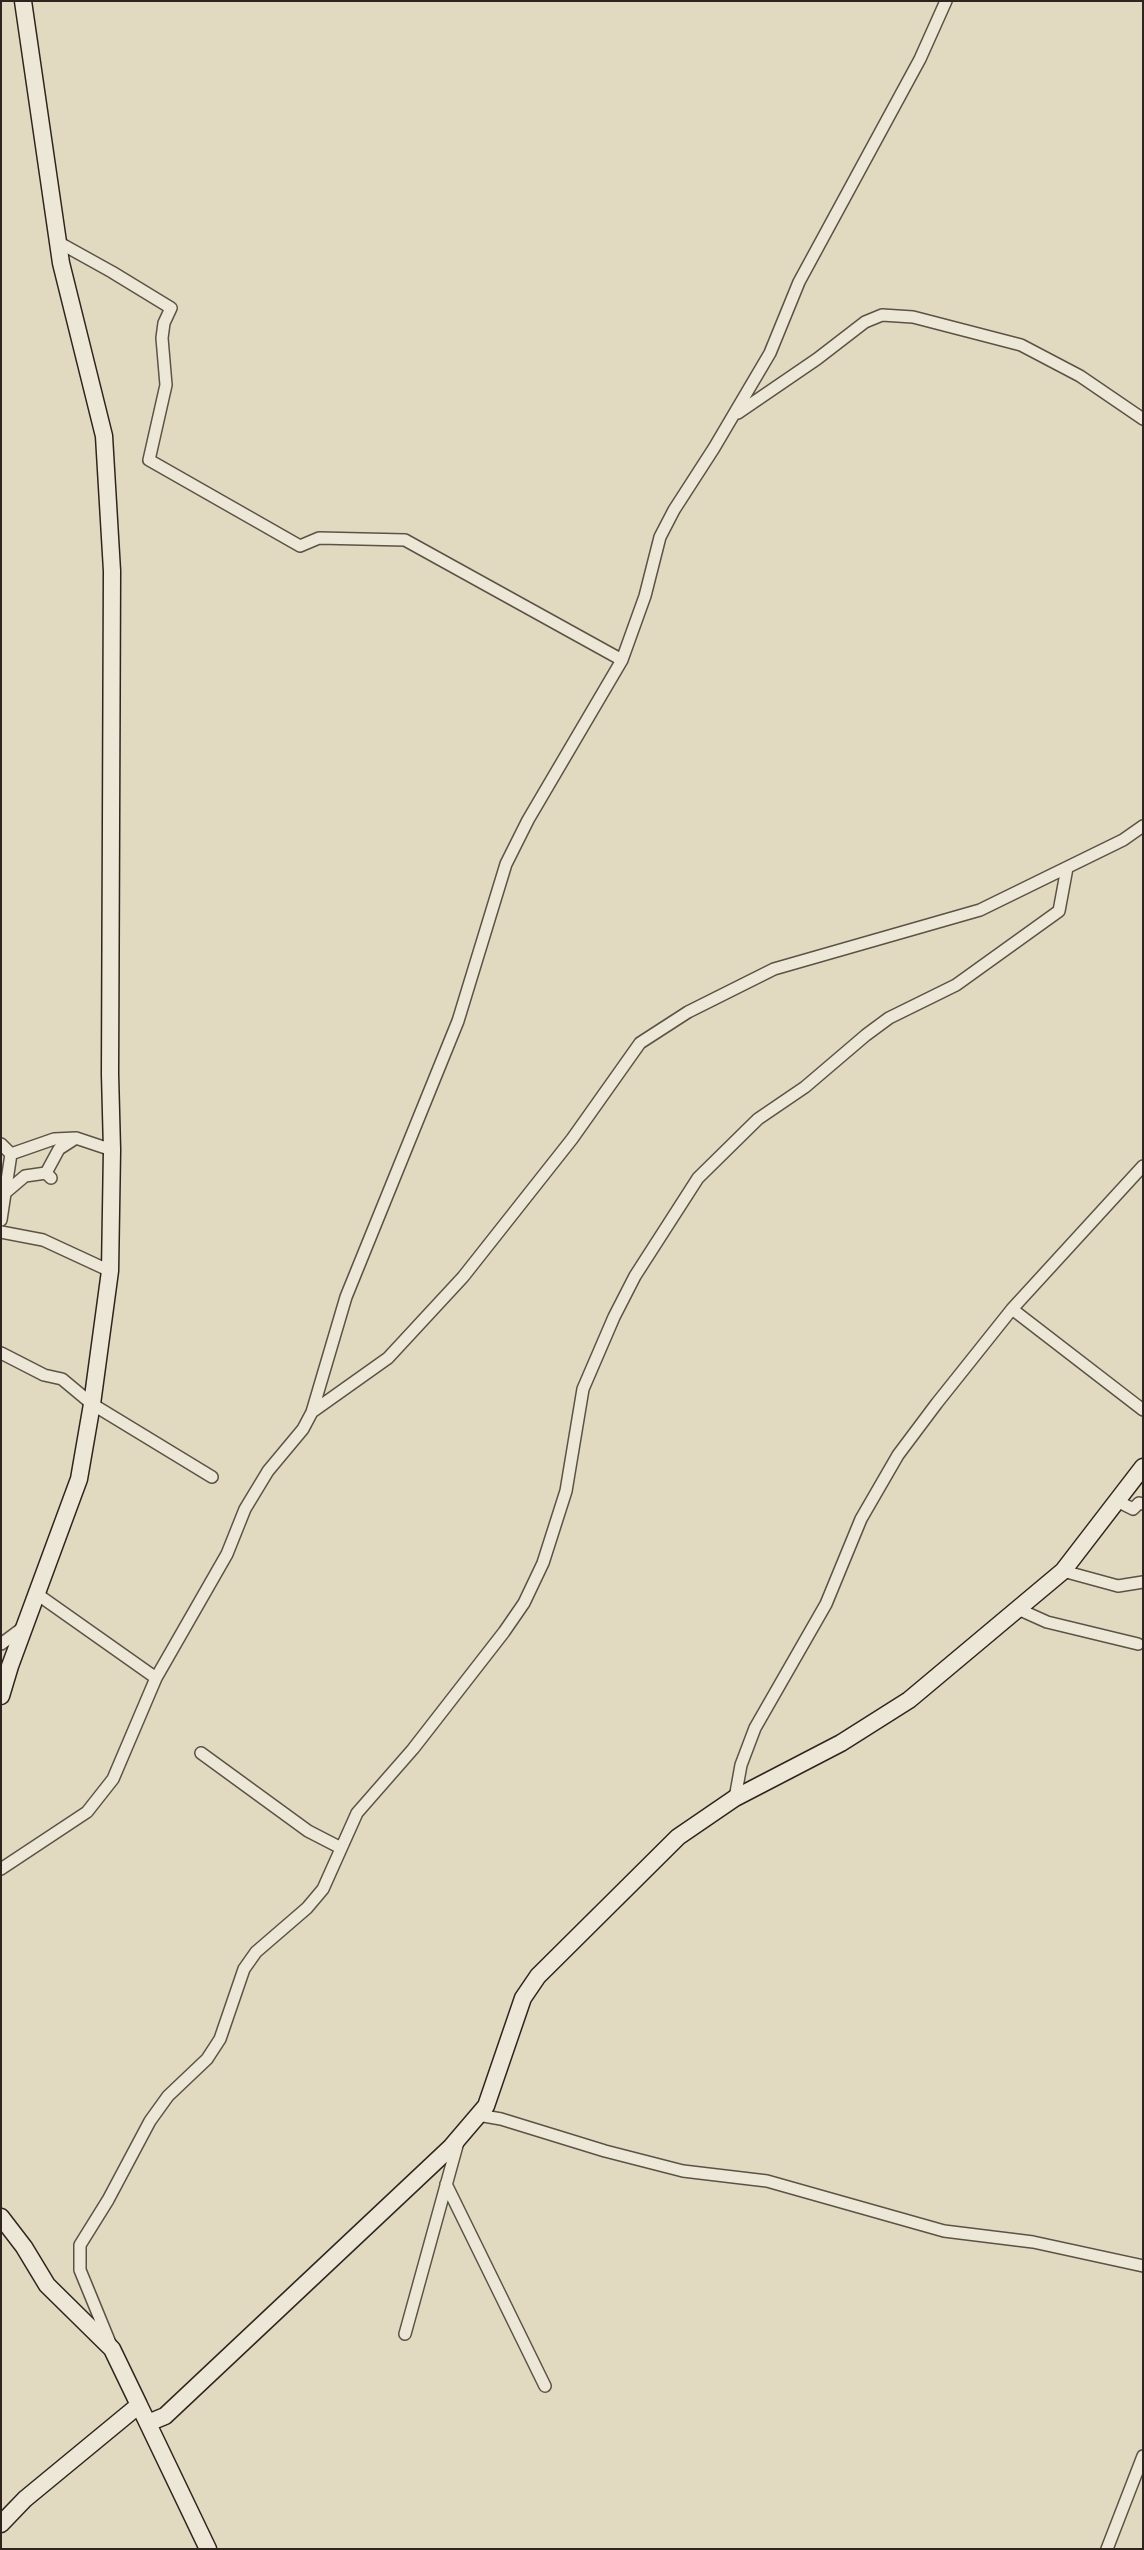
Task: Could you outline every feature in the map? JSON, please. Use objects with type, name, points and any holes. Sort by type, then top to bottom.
[{"type":"street","points":[[1,1696],[79,1479],[92,1404],[110,1271],[112,1150],[110,1074],[112,581],[104,436],[58,242],[23,1]]},
{"type":"street","points":[[1,1870],[87,1812],[113,1779],[156,1678],[226,1554],[245,1509],[268,1471],[303,1429],[312,1412],[346,1297],[458,1021],[506,864],[528,820],[622,660],[645,596],[660,537],[674,510],[734,416],[770,353],[799,282],[898,102],[946,1]]},
{"type":"street","points":[[58,242],[112,272],[170,308],[164,322],[162,338],[166,385],[149,460],[300,546],[319,538],[405,540],[622,660]]},
{"type":"street","points":[[734,416],[865,322],[882,315],[913,317],[1021,345],[1080,376],[1143,419]]},
{"type":"street","points":[[312,1412],[388,1358],[463,1277],[572,1139],[640,1043],[688,1012],[774,969],[980,910],[1123,840],[1143,826]]},
{"type":"street","points":[[208,2549],[112,2349],[80,2270],[80,2245],[108,2200],[150,2121],[168,2096],[207,2059],[220,2039],[244,1969],[263,1945],[289,1925],[317,1895],[357,1813],[413,1749],[499,1639],[524,1603],[543,1563],[566,1491],[583,1389],[614,1317],[635,1276],[698,1178],[758,1119],[804,1087],[866,1034],[889,1018],[956,986],[1059,911],[1068,868]]},
{"type":"street","points":[[11,1154],[54,1139],[76,1138],[112,1150]]},
{"type":"street","points":[[5,1193],[25,1176],[49,1176],[60,1150],[76,1138]]},
{"type":"street","points":[[1,1144],[11,1154]]},
{"type":"street","points":[[1,1220],[11,1154]]},
{"type":"street","points":[[735,1798],[741,1765],[755,1728],[826,1604],[861,1520],[898,1455],[936,1403],[1012,1310],[1143,1166]]},
{"type":"street","points":[[1,1232],[43,1240],[110,1271]]},
{"type":"street","points":[[1012,1310],[1143,1410]]},
{"type":"street","points":[[1,1353],[44,1375],[62,1379],[92,1404],[212,1477]]},
{"type":"street","points":[[148,2423],[165,2416],[459,2138],[486,2106],[523,1998],[538,1976],[678,1838],[735,1798],[876,1723],[909,1700],[1064,1571],[1143,1467]]},
{"type":"street","points":[[1117,1501],[1133,1509],[1139,1503],[1143,1504]]},
{"type":"street","points":[[1064,1571],[1118,1586],[1143,1582]]},
{"type":"street","points":[[37,1594],[156,1678]]},
{"type":"street","points":[[1018,1609],[1048,1622],[1138,1644]]},
{"type":"street","points":[[1,1644],[25,1626]]},
{"type":"street","points":[[201,1753],[308,1831],[341,1848]]},
{"type":"street","points":[[478,2116],[501,2119],[605,2151],[683,2171],[767,2181],[944,2231],[1033,2242],[1143,2266]]},
{"type":"street","points":[[405,2334],[459,2138]]},
{"type":"street","points":[[446,2184],[545,2386]]},
{"type":"street","points":[[1,2217],[24,2247],[46,2285],[112,2349]]},
{"type":"street","points":[[1,2524],[25,2499],[140,2405]]},
{"type":"street","points":[[1107,2549],[1143,2456]]}]
